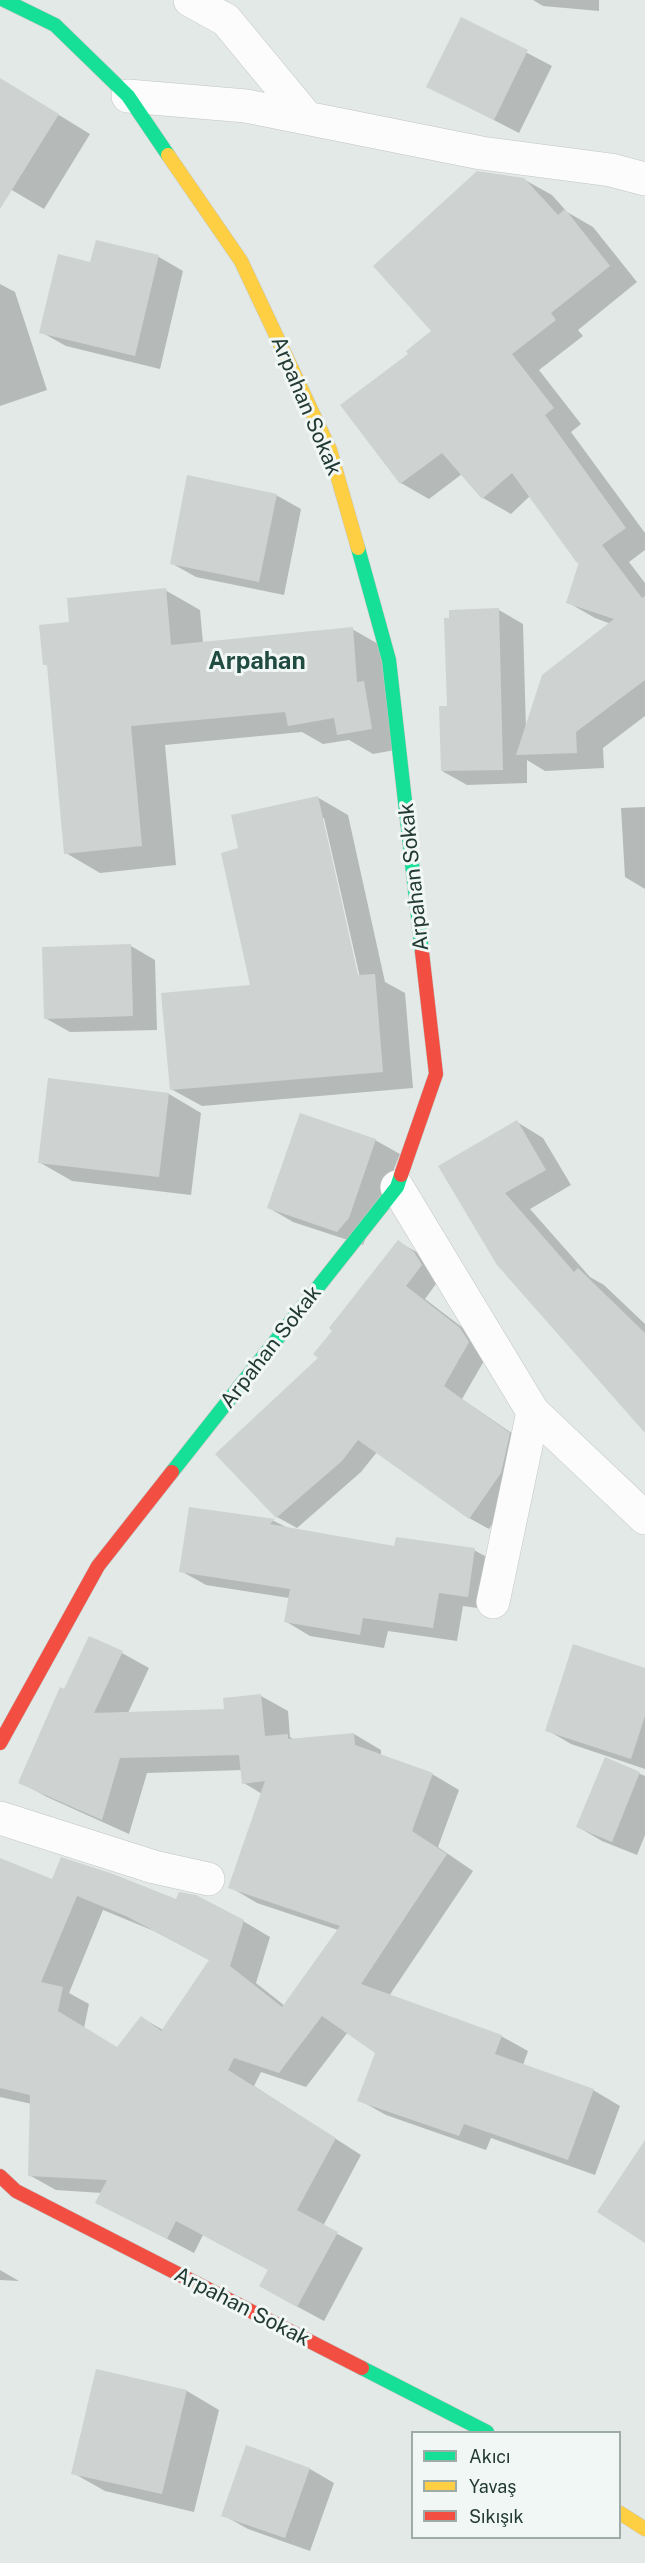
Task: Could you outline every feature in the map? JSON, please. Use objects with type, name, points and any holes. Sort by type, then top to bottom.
[{"type":"street","name":"Arpahan Sokak","points":[[0,1743],[98,1566],[397,1187],[436,1074],[389,660],[330,450],[241,261],[128,96],[55,25],[4,0]]},
{"type":"street","points":[[190,0],[226,20],[307,118]]},
{"type":"street","points":[[128,96],[246,106],[481,153],[611,170],[645,179]]},
{"type":"street","points":[[397,1187],[533,1412],[645,1518]]},
{"type":"street","points":[[492,1602],[533,1412]]},
{"type":"street","points":[[0,1818],[154,1867],[208,1879]]},
{"type":"street","name":"Arpahan Sokak","points":[[0,2176],[16,2191],[483,2431]]},
{"type":"street","points":[[621,2514],[645,2529]]},
{"type":"building","points":[[461,17],[528,50],[494,120],[426,87]]},
{"type":"building","points":[[0,78],[59,114],[0,209]]},
{"type":"building","points":[[477,171],[524,178],[558,215],[565,209],[610,266],[551,313],[556,320],[512,354],[554,408],[545,415],[626,528],[602,545],[642,598],[645,596],[645,680],[576,732],[577,753],[516,755],[542,675],[614,619],[566,603],[579,562],[577,563],[512,473],[482,499],[442,453],[400,484],[340,405],[408,354],[406,351],[431,331],[373,266]]},
{"type":"building","points":[[96,240],[159,255],[135,356],[39,333],[58,254],[90,262]]},
{"type":"building","points":[[187,475],[277,494],[259,582],[170,564]]},
{"type":"building","points":[[166,588],[171,645],[353,627],[357,682],[364,681],[372,729],[337,735],[334,718],[288,726],[285,712],[131,726],[142,846],[64,854],[47,665],[43,665],[39,625],[69,622],[67,598]]},
{"type":"building","points":[[499,608],[503,770],[441,771],[439,706],[447,706],[444,618],[449,618],[449,610]]},
{"type":"building","points":[[318,796],[358,975],[375,974],[383,1072],[170,1090],[161,993],[250,985],[221,853],[238,848],[231,815]]},
{"type":"building","points":[[131,944],[133,1016],[44,1019],[42,947]]},
{"type":"building","points":[[48,1078],[169,1093],[159,1177],[38,1163]]},
{"type":"building","points":[[300,1113],[376,1139],[349,1218],[337,1232],[267,1208]]},
{"type":"building","points":[[517,1120],[546,1170],[505,1193],[574,1272],[578,1268],[645,1333],[645,1433],[497,1265],[438,1166]]},
{"type":"building","points":[[398,1240],[414,1252],[422,1265],[406,1286],[460,1328],[469,1342],[444,1386],[510,1433],[501,1473],[469,1519],[358,1440],[342,1461],[276,1518],[215,1454],[318,1358],[313,1354],[332,1331],[329,1328]]},
{"type":"building","points":[[189,1507],[275,1519],[270,1524],[394,1546],[396,1537],[475,1548],[468,1597],[439,1593],[433,1628],[363,1618],[360,1635],[284,1622],[290,1589],[179,1572]]},
{"type":"building","points":[[89,1636],[123,1651],[94,1713],[224,1709],[223,1698],[261,1694],[265,1736],[288,1734],[288,1739],[354,1733],[355,1745],[433,1773],[412,1831],[447,1854],[361,1984],[502,2035],[495,2054],[594,2089],[568,2160],[464,2124],[459,2136],[357,2101],[375,2053],[322,2016],[279,2073],[234,2058],[228,2070],[336,2138],[297,2210],[338,2232],[297,2307],[259,2286],[268,2270],[176,2221],[167,2239],[95,2203],[107,2180],[28,2176],[30,2095],[0,2088],[0,1858],[52,1879],[61,1857],[113,1874],[176,1899],[179,1892],[196,1895],[244,1920],[230,1966],[282,2007],[340,1926],[228,1888],[265,1781],[242,1784],[239,1755],[120,1758],[102,1820],[18,1783],[60,1687],[64,1689]],"holes":[[[77,1896],[126,1916],[209,1960],[161,2031],[141,2016],[117,2047],[58,2011],[63,1987],[41,1982]]]},
{"type":"building","points":[[573,1644],[645,1668],[645,1716],[631,1759],[545,1731]]},
{"type":"building","points":[[605,1757],[640,1772],[612,1842],[576,1827]]},
{"type":"building","points":[[645,2140],[645,2243],[597,2212]]},
{"type":"building","points":[[96,2369],[187,2390],[162,2494],[71,2474]]},
{"type":"building","points":[[246,2445],[310,2468],[285,2538],[221,2516]]},
{"type":"traffic: fast","points":[[4,0],[55,25],[128,96],[168,155]]},
{"type":"traffic: fast","points":[[358,548],[389,660],[422,952]]},
{"type":"traffic: fast","points":[[172,1472],[397,1187],[401,1175]]},
{"type":"traffic: fast","points":[[362,2368],[485,2431]]},
{"type":"traffic: slow","points":[[168,155],[241,261],[330,450],[358,548]]},
{"type":"traffic: slow","points":[[621,2514],[645,2529]]},
{"type":"traffic: jam","points":[[401,1175],[436,1074],[422,952]]},
{"type":"traffic: jam","points":[[0,1743],[98,1566],[172,1472]]},
{"type":"traffic: jam","points":[[0,2176],[16,2191],[362,2368]]},
{"type":"district","name":"Arpahan","points":[[257,662]]}]
